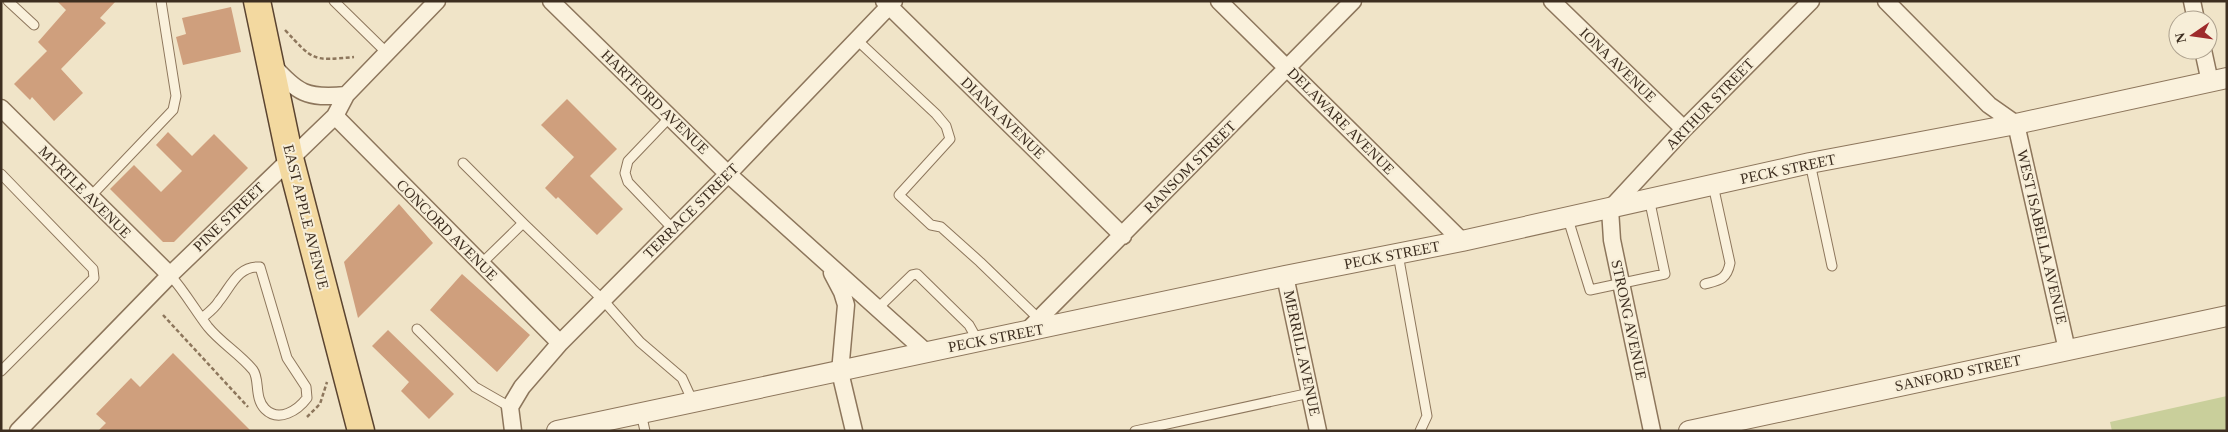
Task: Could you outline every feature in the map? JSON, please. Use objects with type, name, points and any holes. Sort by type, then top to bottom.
[{"type":"main road","name":"EAST APPLE AVENUE","points":[[257,1],[290,158],[361,431]]},
{"type":"street","name":"PINE STREET","points":[[18,431],[170,276],[335,116],[346,95],[437,1]]},
{"type":"street","name":"HARTFORD AVENUE","points":[[551,1],[728,174],[926,352]]},
{"type":"street","name":"DELAWARE AVENUE","points":[[1219,1],[1462,241]]},
{"type":"street","name":"RANSOM STREET","points":[[1033,325],[1288,69],[1353,1]]},
{"type":"street","name":"IONA AVENUE","points":[[1552,1],[1684,129]]},
{"type":"street","name":"ARTHUR STREET","points":[[1610,209],[1684,129],[1811,1]]},
{"type":"street","points":[[1886,1],[1989,105],[2016,124]]},
{"type":"street","name":"TERRACE STREET","points":[[510,407],[522,387],[560,343],[728,174],[857,40],[889,3]]},
{"type":"street","name":"DIANA AVENUE","points":[[889,3],[1123,236]]},
{"type":"street","points":[[2208,60],[2218,80]]},
{"type":"street","points":[[270,63],[292,86],[305,94],[321,98],[346,95]]},
{"type":"street","name":"PECK STREET","points":[[557,431],[643,422],[694,402],[978,341],[1033,325],[1462,241],[1810,163],[2016,124],[2218,80]]},
{"type":"street","name":"MYRTLE AVENUE","points":[[1,108],[170,276]]},
{"type":"street","name":"CONCORD AVENUE","points":[[335,116],[560,343]]},
{"type":"street","name":"WEST ISABELLA AVENUE","points":[[2016,124],[2067,350]]},
{"type":"street","name":"STRONG AVENUE","points":[[1610,209],[1612,240],[1652,431]]},
{"type":"street","name":"HARTFORD AVENUE","points":[[827,262],[842,292],[846,305],[840,372],[854,431]]},
{"type":"street","name":"MERRILL AVENUE","points":[[1285,276],[1318,431]]},
{"type":"street","name":"SANFORD STREET","points":[[1689,431],[2227,316]]},
{"type":"street","points":[[510,407],[513,431]]},
{"type":"lane","points":[[8,1],[34,25]]},
{"type":"lane","points":[[90,197],[173,110],[176,96],[161,1]]},
{"type":"lane","points":[[334,1],[387,52]]},
{"type":"lane","points":[[857,40],[936,114],[946,126],[950,139],[899,195],[931,225],[940,227],[1033,325]]},
{"type":"lane","points":[[670,117],[628,161],[625,173],[628,182],[673,230]]},
{"type":"lane","points":[[463,163],[603,300],[640,342],[682,378],[694,402]]},
{"type":"lane","points":[[1810,163],[1832,266]]},
{"type":"lane","points":[[1,174],[93,269],[94,278],[1,371]]},
{"type":"lane","points":[[1705,284],[1723,280],[1728,273],[1730,263],[1713,185]]},
{"type":"lane","points":[[1568,218],[1590,290],[1665,274],[1649,198]]},
{"type":"lane","points":[[481,264],[523,223]]},
{"type":"lane","points":[[1398,254],[1427,416],[1420,431]]},
{"type":"lane","points":[[170,276],[185,292],[209,329],[254,372],[258,399],[265,410],[277,415],[288,414],[299,409],[307,398],[306,387],[287,358],[260,267],[246,270],[234,278],[219,303],[202,318]]},
{"type":"lane","points":[[878,308],[912,276],[918,274],[969,325],[978,341]]},
{"type":"lane","points":[[417,329],[475,387],[510,407]]},
{"type":"lane","points":[[1135,431],[1310,394]]},
{"type":"path","points":[[284,28],[305,51],[319,60],[354,57]]},
{"type":"green space","points":[[2227,396],[2227,431],[2112,431],[2110,422]]},
{"type":"building","points":[[57,1],[116,1],[100,18],[106,23],[61,69],[83,93],[54,121],[32,97],[30,100],[14,84],[47,51],[38,42],[66,10]]},
{"type":"building","points":[[231,7],[241,52],[183,65],[176,37],[186,34],[182,18]]},
{"type":"building","points":[[567,99],[617,149],[590,176],[623,209],[597,235],[558,197],[556,199],[545,188],[574,157],[541,125]]},
{"type":"building","points":[[168,132],[192,156],[214,134],[248,168],[174,242],[163,242],[110,189],[134,165],[161,192],[182,171],[156,145]]},
{"type":"building","points":[[399,204],[433,243],[358,318],[344,262]]},
{"type":"building","points":[[462,274],[530,335],[497,372],[430,310]]},
{"type":"building","points":[[388,330],[454,394],[429,419],[401,391],[409,382],[372,346]]},
{"type":"building","points":[[173,353],[251,431],[98,431],[106,423],[96,414],[131,378],[140,387]]}]
